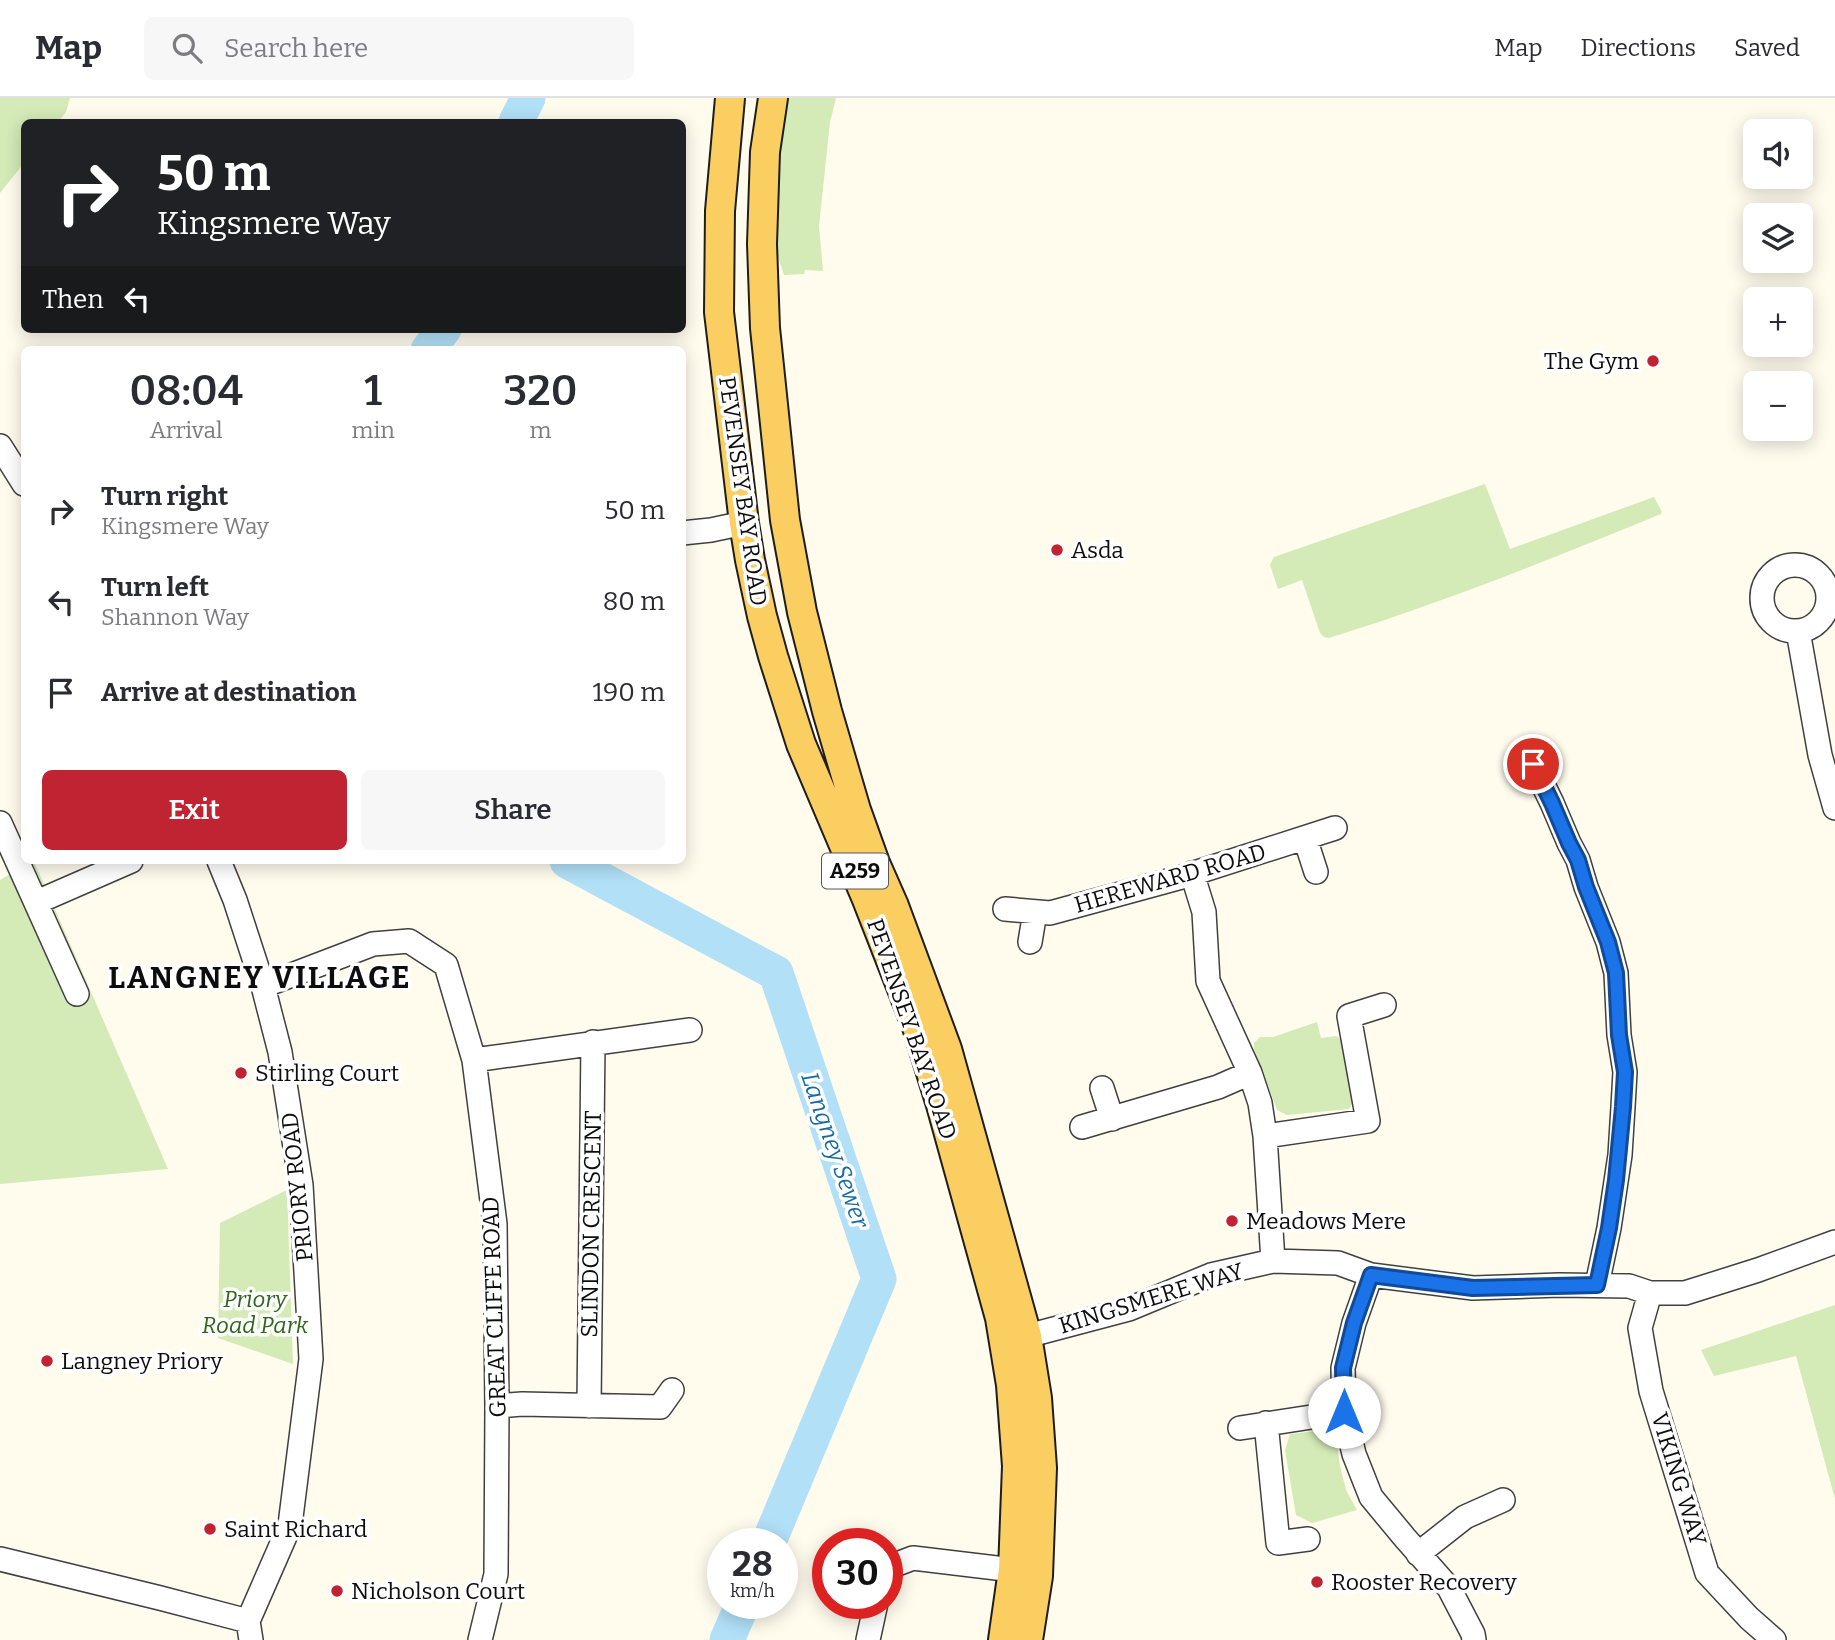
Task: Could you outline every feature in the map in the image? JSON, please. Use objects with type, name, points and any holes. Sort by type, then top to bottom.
[{"type":"main road","name":"PEVENSEY BAY ROAD","points":[[730,98],[720,211],[719,312],[744,523],[762,616],[801,744],[866,897],[917,1027],[942,1105],[1000,1318],[1012,1385],[1017,1465],[1013,1570],[1003,1640]]},
{"type":"main road","name":"PEVENSEY BAY ROAD","points":[[772,98],[765,152],[762,244],[765,328],[785,520],[802,612],[856,810],[947,1049],[1027,1336],[1037,1398],[1042,1468],[1038,1576],[1028,1640]]},
{"type":"street","points":[[0,446],[21,479]]},
{"type":"street","points":[[686,533],[744,523]]},
{"type":"street","points":[[1790,565],[1800,565],[1819,575],[1831,595],[1823,615],[1808,628],[1798,631],[1780,627],[1772,622],[1766,615],[1762,595],[1771,575],[1790,565]]},
{"type":"street","points":[[1798,631],[1820,755],[1835,808]]},
{"type":"street","points":[[1533,764],[1578,860],[1608,942],[1616,973],[1619,1035],[1625,1072],[1623,1107],[1620,1156],[1597,1285]]},
{"type":"street","points":[[0,823],[77,994]]},
{"type":"street","name":"HEREWARD ROAD","points":[[1005,909],[1050,913],[1192,873],[1335,828]]},
{"type":"street","points":[[1305,838],[1316,872]]},
{"type":"street","points":[[37,902],[124,864]]},
{"type":"street","name":"PRIORY ROAD","points":[[220,864],[263,986],[280,1052],[301,1185],[311,1359],[290,1525],[250,1631]]},
{"type":"street","points":[[1192,873],[1204,912],[1208,981],[1261,1103],[1273,1261]]},
{"type":"street","points":[[1030,942],[1035,912]]},
{"type":"street","name":"GREAT CLIFFE ROAD","points":[[263,986],[373,944],[408,941],[446,965],[474,1060],[495,1224],[496,1574],[480,1640]]},
{"type":"street","points":[[1265,1136],[1368,1121],[1349,1016],[1384,1005]]},
{"type":"street","points":[[474,1060],[690,1030]]},
{"type":"street","name":"SLINDON CRESCENT","points":[[589,1406],[593,1042]]},
{"type":"street","points":[[1082,1127],[1218,1087],[1250,1073]]},
{"type":"street","points":[[1102,1088],[1112,1119]]},
{"type":"street","name":"KINGSMERE WAY","points":[[1027,1336],[1129,1309],[1211,1275],[1273,1261],[1338,1263],[1371,1275],[1473,1288],[1597,1285],[1629,1286],[1650,1293],[1685,1293],[1835,1242]]},
{"type":"street","points":[[1371,1275],[1354,1323],[1343,1368],[1344,1412],[1354,1454],[1371,1497],[1449,1588],[1474,1640]]},
{"type":"street","name":"VIKING WAY","points":[[1650,1293],[1640,1328],[1651,1391],[1707,1573],[1749,1619],[1774,1640]]},
{"type":"street","points":[[497,1406],[522,1404],[660,1407],[672,1390]]},
{"type":"street","points":[[1240,1428],[1344,1412]]},
{"type":"street","points":[[1266,1423],[1278,1543],[1308,1539]]},
{"type":"street","points":[[1418,1554],[1465,1517],[1503,1500]]},
{"type":"street","points":[[903,1562],[913,1558],[1013,1570]]},
{"type":"street","points":[[0,1559],[146,1594],[250,1631]]},
{"type":"street","points":[[868,1640],[873,1619]]},
{"type":"green space","points":[[0,98],[70,98],[66,112],[60,119],[21,119],[21,167],[0,193]]},
{"type":"green space","points":[[782,98],[836,98],[830,122],[819,226],[823,271],[805,270],[804,274],[784,275],[774,245]]},
{"type":"green space","points":[[1485,484],[1510,549],[1654,497],[1662,512],[1496,580],[1329,638],[1320,633],[1302,580],[1278,589],[1270,565],[1274,557]]},
{"type":"green space","points":[[29,864],[35,864],[168,1169],[0,1184],[0,880]]},
{"type":"green space","points":[[1317,1022],[1321,1038],[1336,1036],[1345,1042],[1354,1101],[1349,1109],[1287,1115],[1277,1110],[1254,1043],[1260,1037],[1273,1037]]},
{"type":"green space","name":"Priory Road Park","points":[[287,1190],[293,1364],[218,1338],[220,1223]]},
{"type":"green space","points":[[1835,1305],[1835,1499],[1796,1356],[1714,1376],[1701,1350]]},
{"type":"green space","points":[[1335,1429],[1346,1490],[1357,1510],[1312,1523],[1296,1515],[1285,1450],[1290,1434]]},
{"type":"waterway","name":"Langney Sewer","points":[[518,119],[528,98]]},
{"type":"waterway","name":"Langney Sewer","points":[[431,346],[441,333]]},
{"type":"waterway","name":"Langney Sewer","points":[[573,864],[776,973],[879,1279],[775,1528]]},
{"type":"waterway","name":"Langney Sewer","points":[[727,1640],[736,1619]]},
{"type":"place","name":"The Gym","points":[[1653,361]]},
{"type":"place","name":"Asda","points":[[1057,550]]},
{"type":"place","name":"Stirling Court","points":[[241,1073]]},
{"type":"place","name":"Meadows Mere","points":[[1232,1221]]},
{"type":"place","name":"Langney Priory","points":[[47,1361]]},
{"type":"place","name":"Saint Richard","points":[[210,1529]]},
{"type":"place","name":"Rooster Recovery","points":[[1317,1582]]},
{"type":"place","name":"Nicholson Court","points":[[337,1591]]},
{"type":"district","name":"LANGNEY VILLAGE","points":[[260,978]]},
{"type":"route","points":[[1344,1412],[1343,1368],[1354,1323],[1371,1275],[1473,1288],[1597,1285],[1620,1156],[1623,1107],[1625,1072],[1619,1035],[1616,973],[1608,942],[1578,860],[1533,764]]}]
